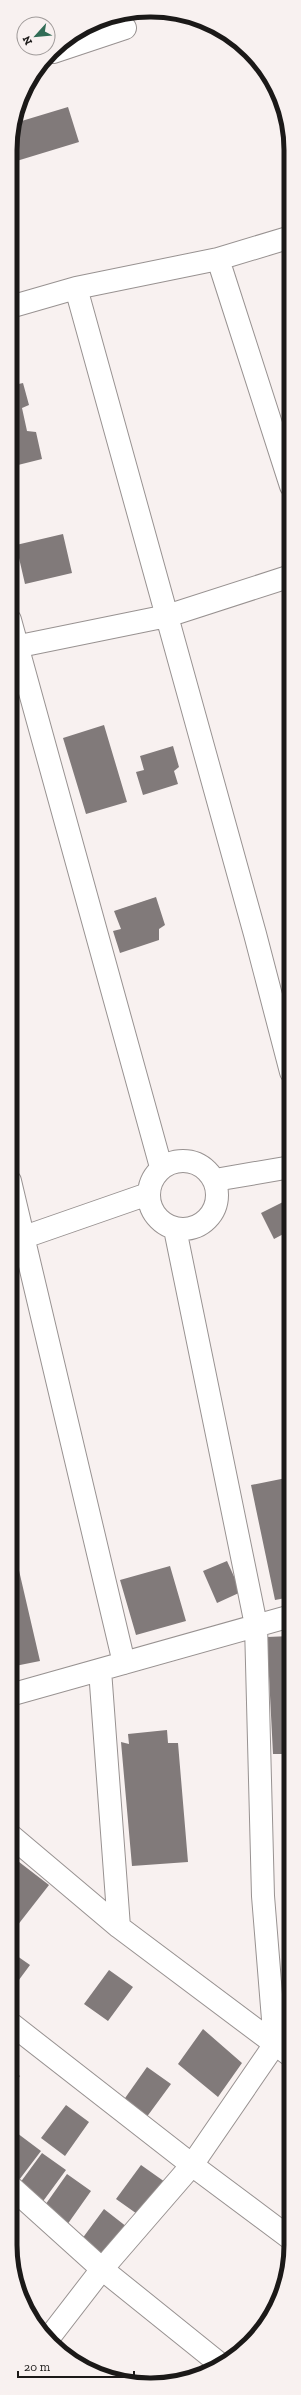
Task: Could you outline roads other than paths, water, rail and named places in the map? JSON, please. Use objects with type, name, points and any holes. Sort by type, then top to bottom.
[{"type":"street","points":[[64,48],[125,28]]},
{"type":"street","points":[[17,305],[76,288],[218,259],[284,239]]},
{"type":"street","points":[[218,259],[284,464]]},
{"type":"street","points":[[76,288],[255,934],[284,1045]]},
{"type":"street","points":[[17,646],[167,616],[284,578]]},
{"type":"street","points":[[17,658],[162,1167]]},
{"type":"street","points":[[176,1160],[192,1161],[205,1168],[215,1180],[218,1196],[214,1211],[204,1222],[190,1229],[174,1229],[161,1222],[152,1209],[148,1194],[152,1179],[162,1167],[176,1160]]},
{"type":"street","points":[[215,1180],[284,1168]]},
{"type":"street","points":[[124,1663],[17,1240],[148,1194]]},
{"type":"street","points":[[51,2334],[102,2269],[192,2165],[283,2050],[263,1896],[256,1625],[174,1229]]},
{"type":"street","points":[[17,1692],[284,1618]]},
{"type":"street","points":[[100,1670],[120,1928]]},
{"type":"street","points":[[17,1841],[120,1928],[283,2050]]},
{"type":"street","points":[[17,2028],[192,2165],[284,2234]]},
{"type":"street","points":[[17,2192],[102,2269],[216,2361]]}]
